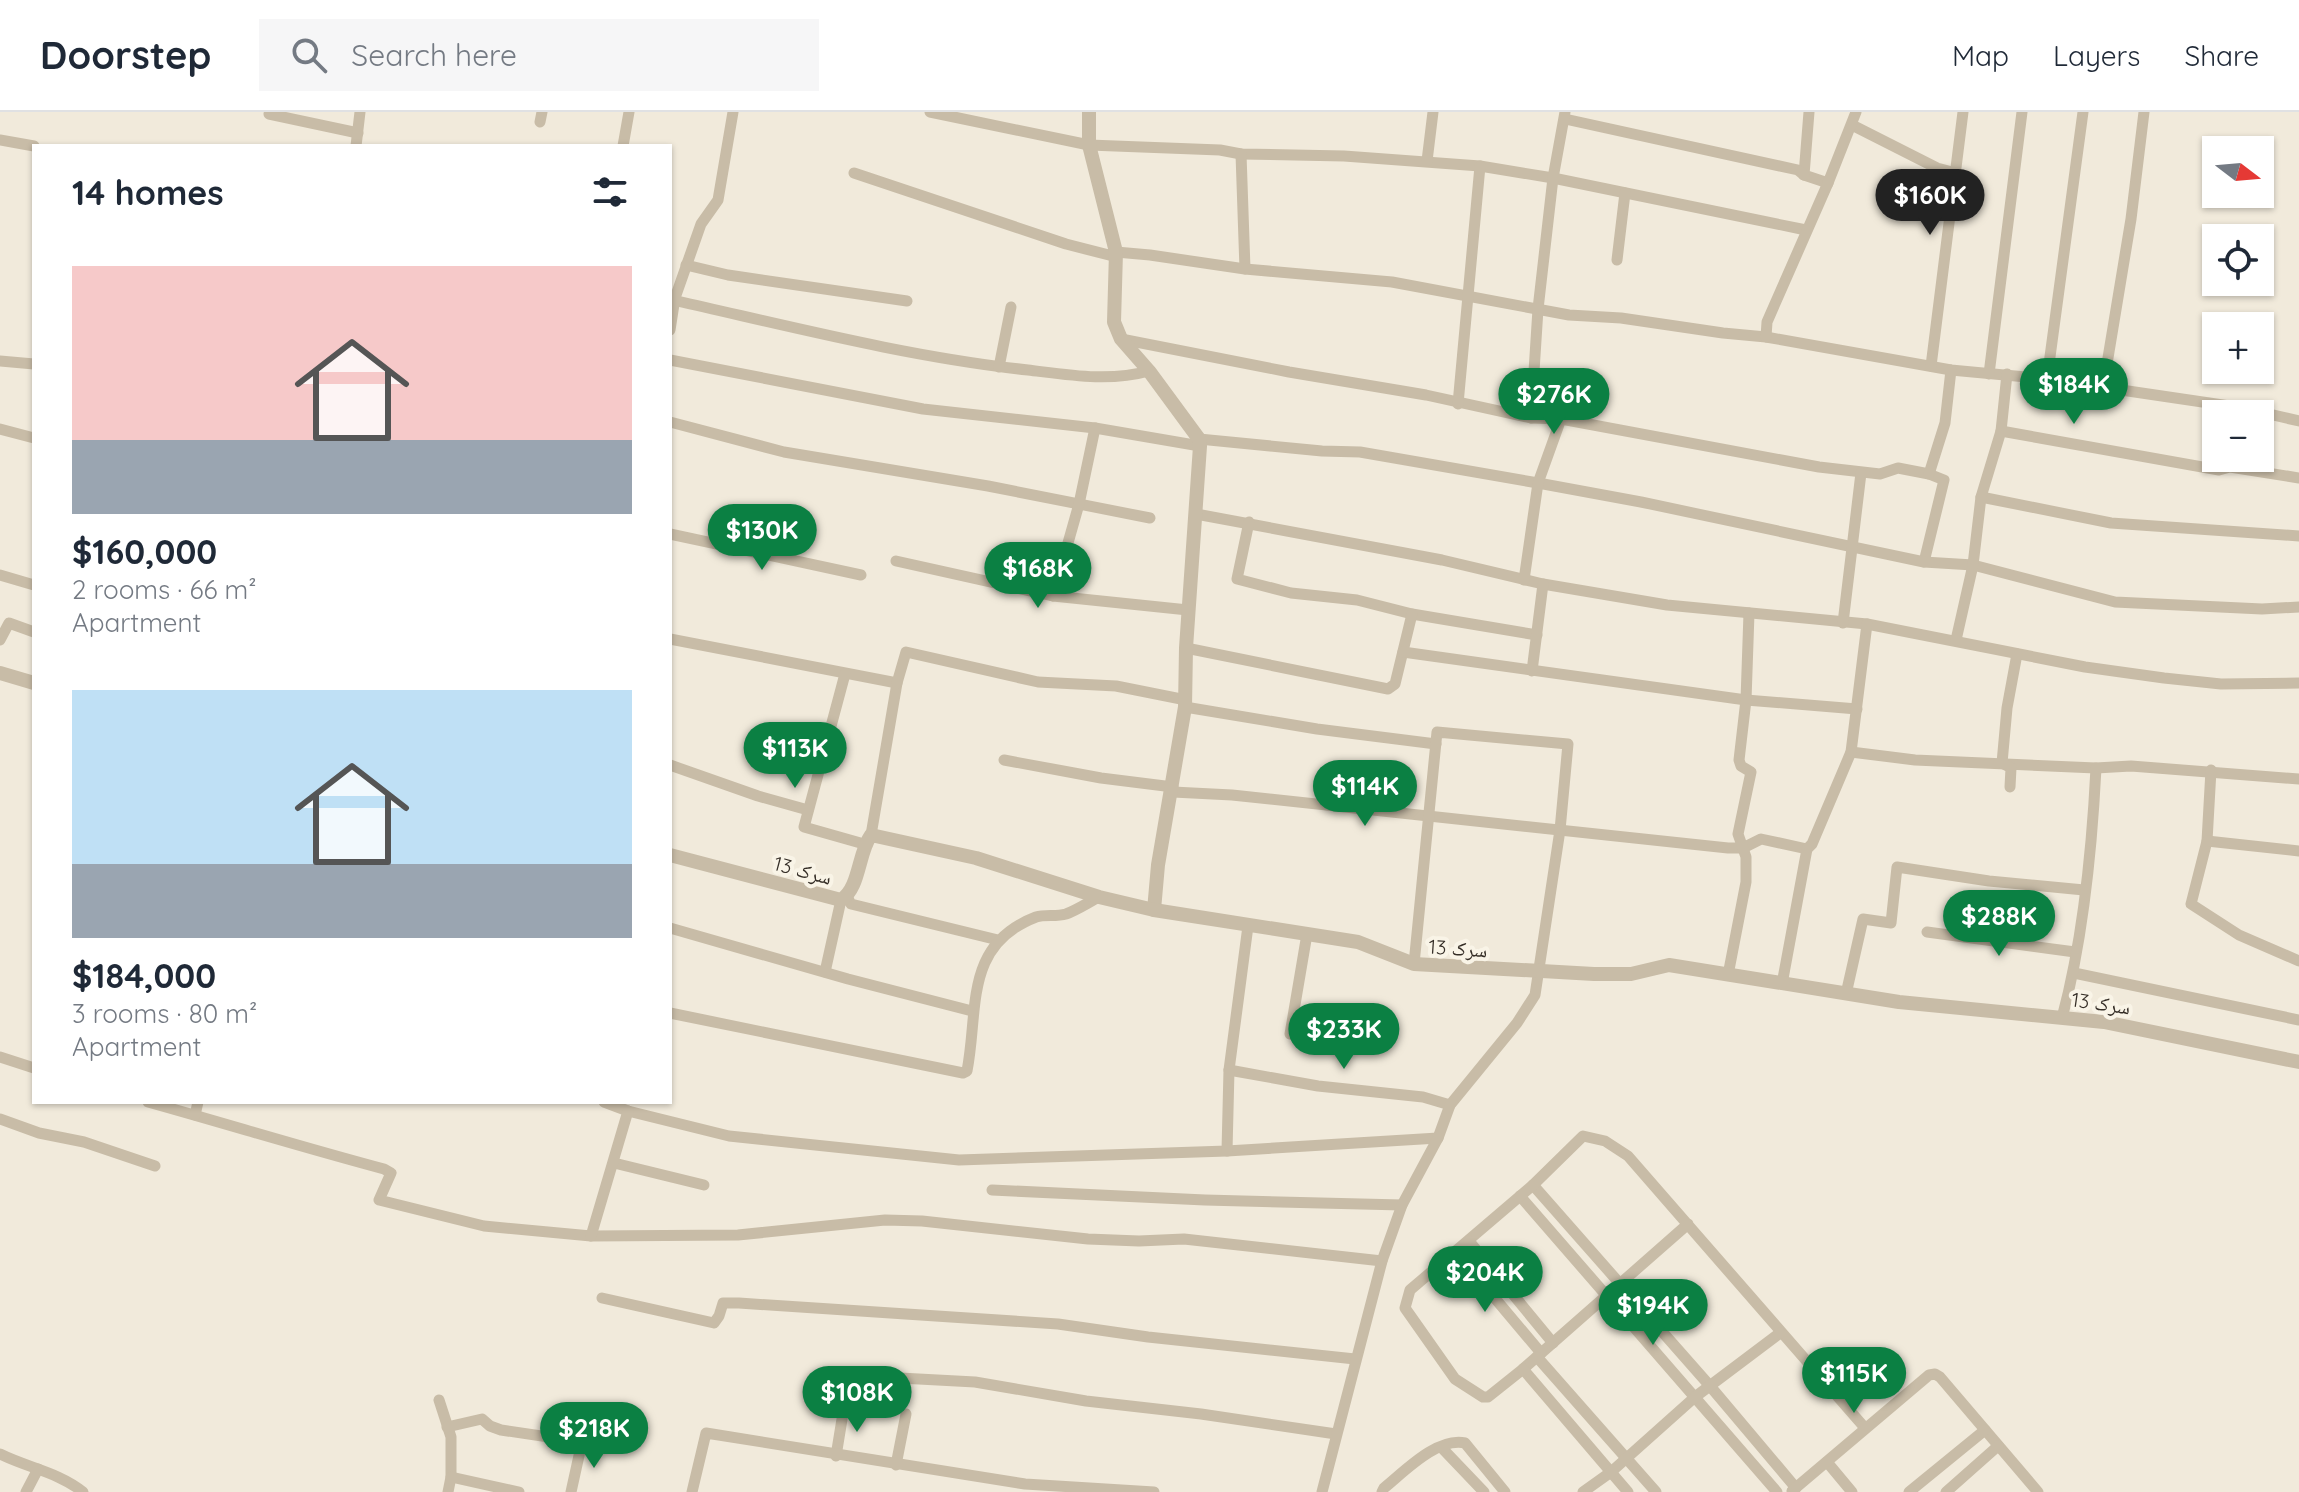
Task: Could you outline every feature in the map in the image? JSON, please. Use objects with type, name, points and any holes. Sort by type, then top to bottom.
[{"type":"street","points":[[356,144],[360,112]]},
{"type":"street","points":[[623,144],[629,112]]},
{"type":"street","points":[[733,112],[718,200],[701,224],[674,298],[940,359],[1087,377],[1129,376],[1149,371]]},
{"type":"street","points":[[930,112],[1089,145],[1480,166],[1806,230]]},
{"type":"street","points":[[1089,112],[1089,145],[1116,252],[1114,322],[1121,339],[1149,371],[1199,443],[1186,648],[1186,704],[1158,865],[1154,910]]},
{"type":"street","points":[[1427,161],[1433,112]]},
{"type":"street","points":[[1804,175],[1809,112]]},
{"type":"street","points":[[1766,337],[1767,322],[1856,112]]},
{"type":"street","points":[[1931,366],[1963,112]]},
{"type":"street","points":[[1989,374],[2022,112]]},
{"type":"street","points":[[2047,379],[2083,112]]},
{"type":"street","points":[[2103,388],[2131,219],[2144,112]]},
{"type":"street","points":[[269,114],[358,133]]},
{"type":"street","points":[[1531,418],[1538,309],[1553,178],[1565,116],[1798,170],[1828,183]]},
{"type":"street","points":[[1852,125],[1937,168],[1956,173]]},
{"type":"street","points":[[0,140],[32,146]]},
{"type":"street","points":[[1241,154],[1245,269]]},
{"type":"street","points":[[1458,404],[1480,166]]},
{"type":"street","points":[[854,173],[1066,244],[1109,255],[1116,252],[1245,269],[1392,282],[1569,315],[1621,318],[1766,337],[1951,370],[2047,379],[2243,408],[2299,421]]},
{"type":"street","points":[[1617,260],[1625,193]]},
{"type":"street","points":[[686,265],[728,275],[907,301]]},
{"type":"street","points":[[999,367],[1011,307]]},
{"type":"street","points":[[1121,339],[1426,395],[1531,418],[1561,419],[1861,473],[1880,474],[1898,468],[1929,474],[1944,480],[1924,562]]},
{"type":"street","points":[[672,360],[923,409],[1199,443],[1360,452],[1538,483],[1924,562],[1973,565],[2115,602],[2262,609],[2299,607]]},
{"type":"street","points":[[0,361],[32,364]]},
{"type":"street","points":[[1929,474],[1945,423],[1951,370]]},
{"type":"street","points":[[1956,640],[1973,565],[1981,497],[2001,431],[2007,374]]},
{"type":"street","points":[[1524,580],[1538,483],[1561,419]]},
{"type":"street","points":[[672,423],[784,452],[1150,518]]},
{"type":"street","points":[[1053,596],[1079,504],[1095,428]]},
{"type":"street","points":[[0,429],[32,437]]},
{"type":"street","points":[[2001,431],[2219,470],[2230,467],[2299,478]]},
{"type":"street","points":[[1843,623],[1861,473]]},
{"type":"street","points":[[1981,497],[2111,523],[2299,536]]},
{"type":"street","points":[[1196,514],[1442,560],[1543,584],[1667,605],[1867,624],[2085,667],[2221,684],[2299,683]]},
{"type":"street","points":[[1249,522],[1237,579],[1291,593],[1357,600],[1412,614],[1537,635]]},
{"type":"street","points":[[672,534],[861,575]]},
{"type":"street","points":[[896,561],[1053,596],[1188,610]]},
{"type":"street","points":[[0,575],[32,584]]},
{"type":"street","points":[[1532,671],[1543,584]]},
{"type":"street","points":[[1728,975],[1746,882],[1743,848],[1738,834],[1751,772],[1741,766],[1739,760],[1746,700],[1749,613]]},
{"type":"street","points":[[1186,648],[1388,689],[1395,684],[1412,614]]},
{"type":"street","points":[[0,640],[9,623],[32,631]]},
{"type":"street","points":[[1782,984],[1807,849],[1812,844],[1851,752],[1867,624]]},
{"type":"street","points":[[672,639],[897,683]]},
{"type":"street","points":[[845,674],[804,827],[868,840],[897,683],[906,652],[1038,682],[1116,686],[1186,704],[1317,729],[1436,744]]},
{"type":"street","points":[[1403,652],[1746,700],[1857,709]]},
{"type":"street","points":[[2002,763],[2007,708],[2017,654]]},
{"type":"street","points":[[0,673],[32,682]]},
{"type":"street","points":[[1322,1492],[1382,1261],[1402,1205],[1438,1138],[1450,1105],[1535,995],[1560,830],[1568,744],[1437,732],[1414,964]]},
{"type":"street","points":[[1851,752],[1915,760],[2096,768],[2131,766],[2299,779]]},
{"type":"street","points":[[1004,760],[1173,789],[1728,848],[1743,848],[1761,839],[1807,849]]},
{"type":"street","points":[[2002,763],[2011,768],[2010,787]]},
{"type":"street","points":[[672,766],[808,810]]},
{"type":"street","points":[[2062,1018],[2074,973],[2096,768]]},
{"type":"street","points":[[2211,770],[2207,841],[2191,904],[2239,935],[2299,961]]},
{"type":"street","name":"سرک 13","points":[[672,855],[844,898],[868,840],[976,858],[1099,897],[1154,910],[1358,942],[1414,964],[1631,974],[1669,965],[1899,1002],[2104,1022],[2299,1062]]},
{"type":"street","points":[[2207,841],[2299,851]]},
{"type":"street","points":[[1846,994],[1863,919],[1891,923],[1897,867],[1989,881],[2084,890]]},
{"type":"street","points":[[672,1013],[963,1073],[967,1071],[972,1011],[982,969],[998,940],[1038,916],[1065,914],[1099,897]]},
{"type":"street","points":[[825,972],[844,898],[851,904],[998,940]]},
{"type":"street","points":[[1227,1151],[1229,1070],[1248,926]]},
{"type":"street","points":[[672,929],[972,1011]]},
{"type":"street","points":[[1927,932],[2075,952]]},
{"type":"street","points":[[1290,1034],[1307,934]]},
{"type":"street","points":[[2074,973],[2299,1020]]},
{"type":"street","points":[[0,1057],[32,1067]]},
{"type":"street","points":[[1229,1070],[1318,1086],[1423,1097],[1450,1105]]},
{"type":"street","points":[[155,1104],[252,1130],[280,1142],[384,1169],[391,1173],[379,1200],[484,1226],[591,1236],[738,1235],[885,1220],[922,1221],[1088,1239],[1184,1239],[1382,1261]]},
{"type":"street","points":[[195,1115],[198,1104]]},
{"type":"street","points":[[609,1104],[729,1136],[959,1160],[1227,1151],[1438,1138]]},
{"type":"street","points":[[591,1236],[628,1111]]},
{"type":"street","points":[[0,1119],[155,1166]]},
{"type":"street","points":[[1688,1224],[1523,1369],[1483,1397],[1455,1379],[1405,1308],[1410,1290],[1533,1185],[1583,1136],[1605,1141],[1628,1156],[1688,1224],[1780,1333],[1865,1428]]},
{"type":"street","points":[[614,1163],[704,1185]]},
{"type":"street","points":[[1533,1185],[1710,1386],[1794,1490],[1929,1375],[1935,1374],[2038,1492]]},
{"type":"street","points":[[992,1190],[1192,1200],[1338,1201],[1402,1205]]},
{"type":"street","points":[[1520,1196],[1777,1492]]},
{"type":"street","points":[[1469,1241],[1553,1343]]},
{"type":"street","points":[[1456,1252],[1656,1492]]},
{"type":"street","points":[[602,1298],[714,1323],[723,1303],[739,1303],[1058,1324],[1355,1359]]},
{"type":"street","points":[[1583,1492],[1611,1472],[1695,1397],[1780,1333]]},
{"type":"street","points":[[1523,1369],[1628,1492]]},
{"type":"street","points":[[900,1378],[975,1382],[1086,1401],[1336,1434]]},
{"type":"street","points":[[439,1400],[451,1437],[448,1492]]},
{"type":"street","points":[[836,1456],[844,1407]]},
{"type":"street","points":[[896,1465],[906,1414]]},
{"type":"street","points":[[447,1427],[482,1419],[501,1430],[582,1442],[571,1492]]},
{"type":"street","points":[[1909,1492],[1985,1430]]},
{"type":"street","points":[[692,1492],[706,1433],[1025,1484],[1154,1492]]},
{"type":"street","points":[[1382,1492],[1405,1471],[1441,1447],[1459,1441],[1465,1443],[1505,1492]]},
{"type":"street","points":[[1946,1492],[1998,1446]]},
{"type":"street","points":[[1441,1447],[1484,1492]]},
{"type":"street","points":[[0,1454],[71,1483],[83,1492]]},
{"type":"street","points":[[1827,1462],[1852,1492]]},
{"type":"street","points":[[26,1492],[38,1469]]},
{"type":"street","points":[[451,1477],[519,1492]]}]
